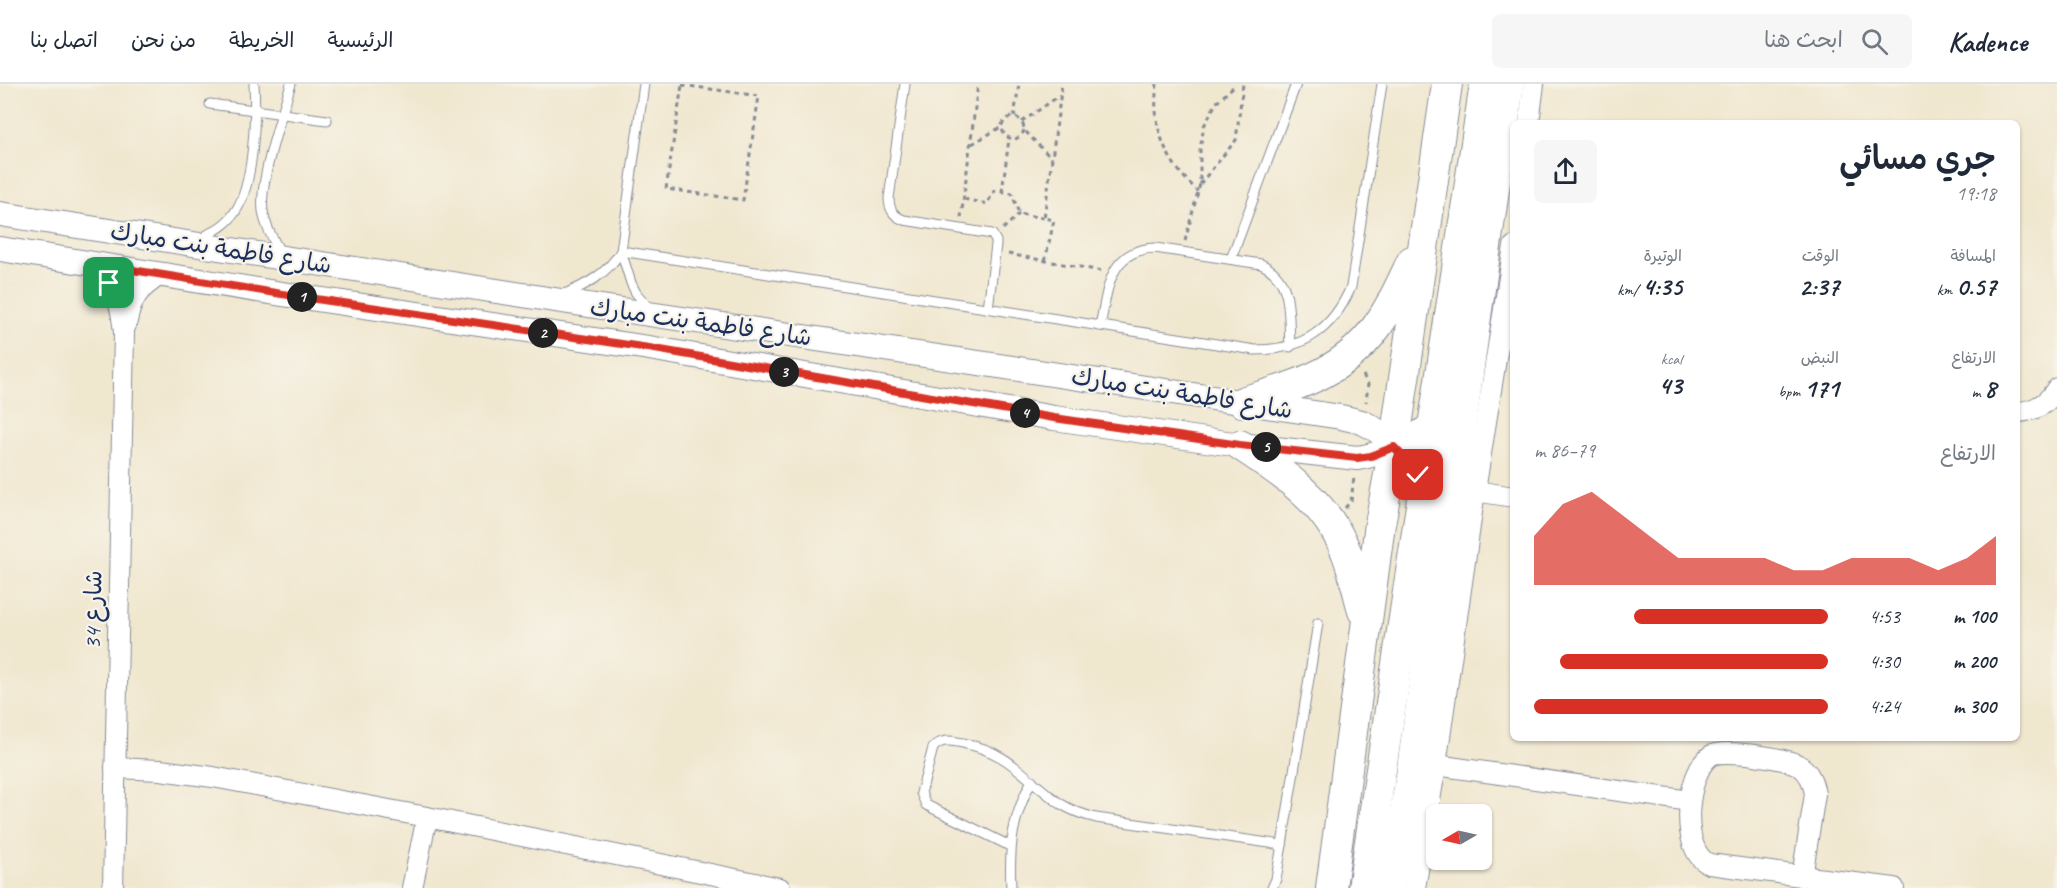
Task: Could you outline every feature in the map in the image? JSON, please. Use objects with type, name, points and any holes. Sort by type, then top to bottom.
[{"type":"main road","points":[[1331,888],[1380,524],[1394,447],[1447,84]]},
{"type":"main road","points":[[1363,888],[1485,84]]},
{"type":"main road","points":[[1390,888],[1410,783],[1509,84]]},
{"type":"main road","points":[[1242,402],[1313,379],[1351,355],[1383,318],[1424,237]]},
{"type":"main road","points":[[1405,362],[1417,375],[1428,375],[1433,372],[1444,356]]},
{"type":"main road","points":[[1240,445],[1303,489],[1332,524],[1347,553],[1367,627]]},
{"type":"main road","points":[[1380,524],[1385,520],[1398,522],[1411,566]]},
{"type":"street","points":[[1529,120],[1534,84]]},
{"type":"street","name":"شارع فاطمة بنت مبارك","points":[[0,214],[548,299],[1341,417],[1363,422],[1379,433],[1411,465],[1424,486]]},
{"type":"street","name":"شارع فاطمة بنت مبارك","points":[[0,249],[164,273],[282,294],[649,348],[1054,418],[1240,445],[1357,458],[1371,456],[1394,447],[1415,436],[1434,422]]},
{"type":"street","name":"شارع 34","points":[[89,263],[115,292],[120,302],[124,333],[113,888]]},
{"type":"street","name":"شارع 34","points":[[124,333],[134,298],[146,285],[164,273]]},
{"type":"street","points":[[1415,888],[1436,765],[1475,491],[1507,332],[1510,295]]},
{"type":"street","points":[[2020,412],[2043,405],[2057,388]]},
{"type":"street","points":[[1332,455],[1341,451],[1348,444],[1350,434],[1348,424],[1341,417]]},
{"type":"street","points":[[1475,491],[1510,496]]},
{"type":"street","points":[[1802,877],[1815,794],[1813,783],[1807,773],[1799,765],[1788,761],[1725,751],[1710,756],[1700,768],[1690,801],[1691,838],[1696,855],[1701,861],[1709,864],[1802,877],[1894,888]]},
{"type":"street","points":[[116,759],[193,768],[213,777],[427,817],[780,888]]},
{"type":"street","points":[[1436,765],[1690,801]]},
{"type":"street","points":[[412,888],[427,817]]},
{"type":"lane","points":[[190,244],[217,230],[240,203],[247,180],[255,110],[254,84]]},
{"type":"lane","points":[[283,258],[266,222],[262,204],[264,185],[291,84]]},
{"type":"lane","points":[[644,84],[621,251],[627,274],[636,293],[658,315]]},
{"type":"lane","points":[[905,84],[889,198],[890,210],[898,218],[904,220],[988,233],[995,237],[996,252],[988,308]]},
{"type":"lane","points":[[1231,259],[1296,84]]},
{"type":"lane","points":[[621,251],[1255,350],[1290,347],[1306,340],[1334,318],[1344,304],[1351,287],[1382,84]]},
{"type":"lane","points":[[210,104],[327,120]]},
{"type":"lane","points":[[247,180],[264,185]]},
{"type":"lane","points":[[1100,326],[1112,273],[1123,259],[1138,250],[1155,248],[1261,264],[1269,268],[1282,281],[1287,296],[1290,347]]},
{"type":"lane","points":[[548,299],[599,277],[621,251]]},
{"type":"lane","points":[[1272,888],[1276,879],[1282,845],[1318,623]]},
{"type":"lane","points":[[1010,846],[926,805],[921,793],[931,754],[938,743],[944,741],[976,746],[1002,756],[1060,803],[1071,810],[1096,818],[1282,845]]},
{"type":"lane","points":[[1011,888],[1010,846],[1017,812],[1032,780]]},
{"type":"path","points":[[960,229],[978,84]]},
{"type":"path","points":[[1014,117],[1019,84]]},
{"type":"path","points":[[1044,218],[1062,84]]},
{"type":"path","points":[[1157,84],[1156,112],[1161,138],[1172,162],[1198,191]]},
{"type":"path","points":[[1182,252],[1200,184],[1200,149],[1206,119],[1216,103],[1236,84]]},
{"type":"path","points":[[1200,184],[1236,140],[1243,84]]},
{"type":"path","points":[[682,85],[759,96],[743,200],[666,189],[682,85]]},
{"type":"path","points":[[1022,122],[1061,94]]},
{"type":"path","points":[[970,145],[1001,127],[1005,119],[1014,117],[1022,122],[1024,130],[1052,159]]},
{"type":"path","points":[[1001,127],[1002,132],[1009,139]]},
{"type":"path","points":[[1009,139],[1019,138],[1024,130]]},
{"type":"path","points":[[1002,192],[1009,139]]},
{"type":"path","points":[[964,199],[987,204],[994,191],[1012,193],[1019,214]]},
{"type":"path","points":[[1019,214],[1054,220],[1045,261]]},
{"type":"path","points":[[995,237],[1019,214]]},
{"type":"path","points":[[996,252],[1112,273]]},
{"type":"route","points":[[109,283],[89,263],[649,348],[1054,418],[1240,445],[1357,458],[1371,456],[1394,447],[1418,475]]}]
